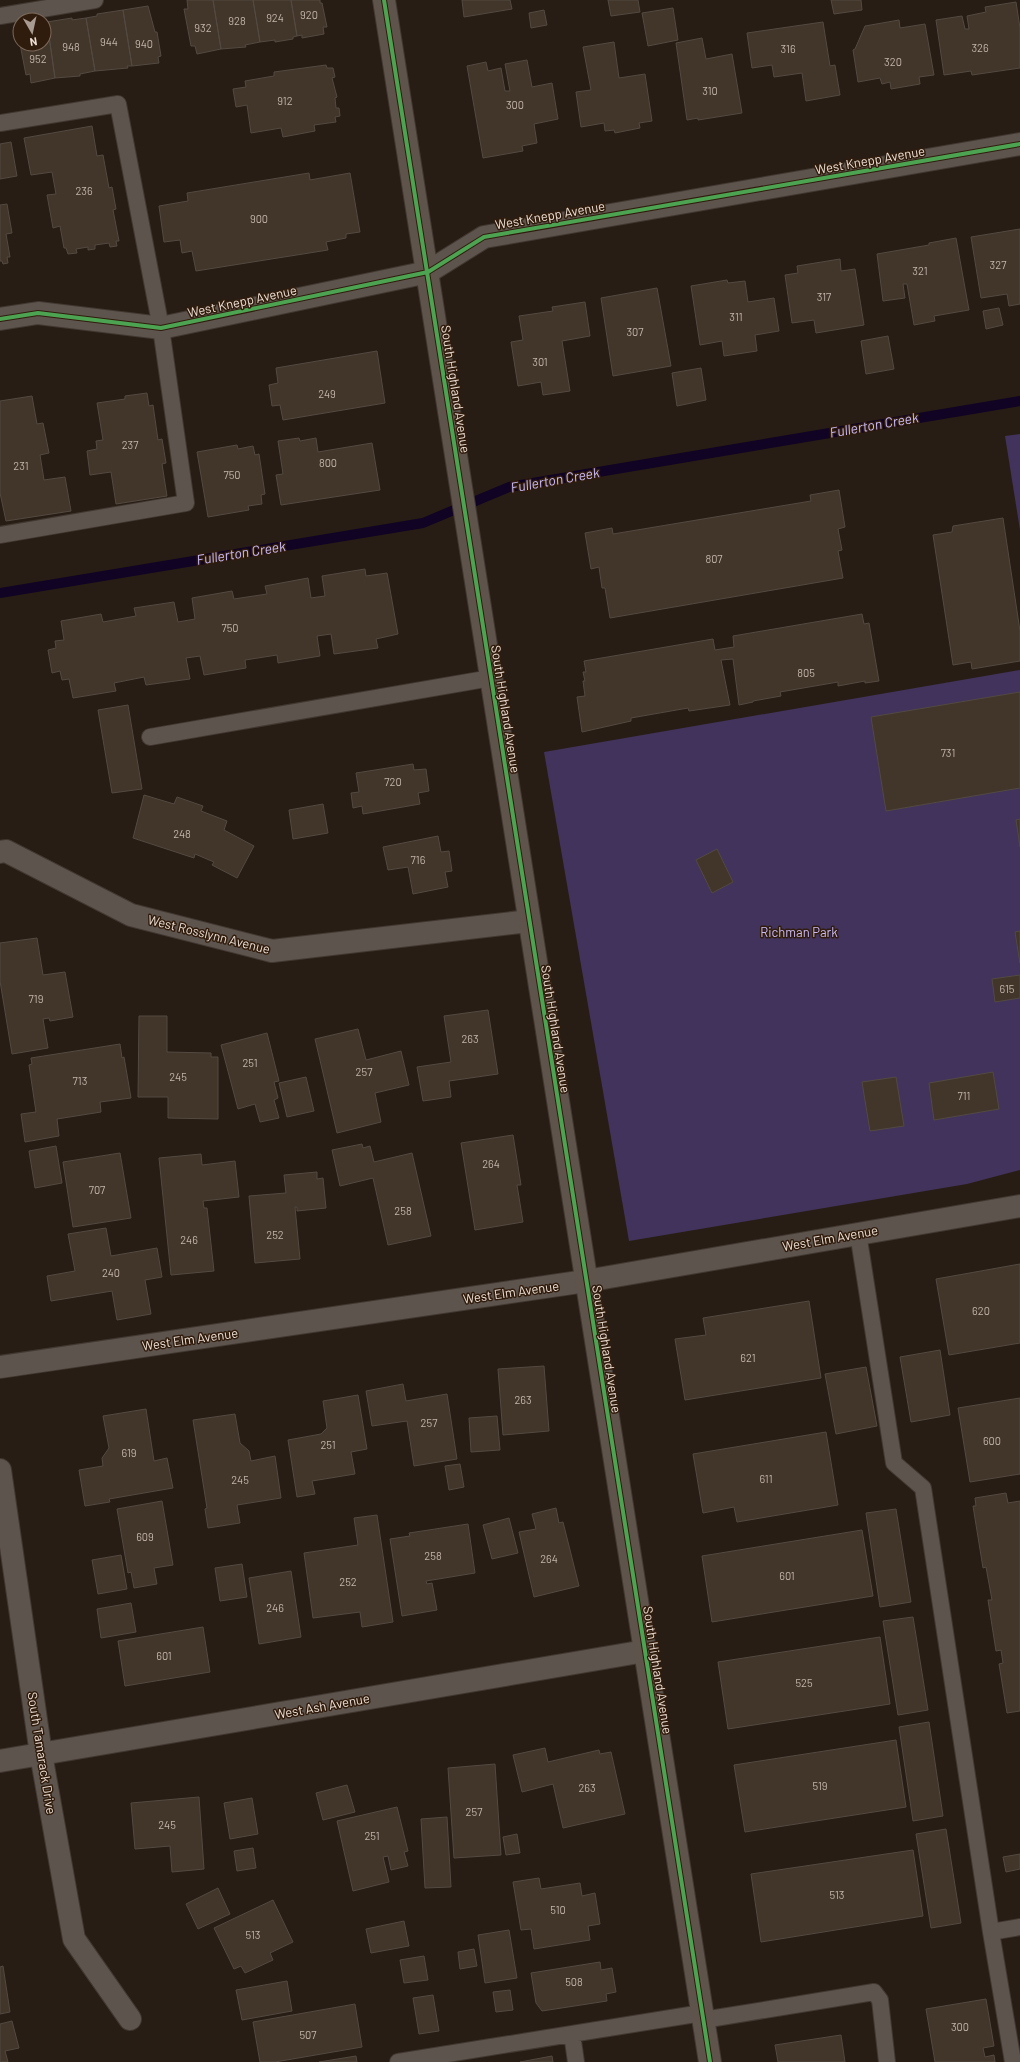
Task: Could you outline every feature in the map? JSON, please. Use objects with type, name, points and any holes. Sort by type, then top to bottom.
[{"type":"street","name":"South Highland Avenue","points":[[384,0],[710,2062]]},
{"type":"street","name":"West Knepp Avenue","points":[[0,320],[38,313],[161,328],[428,272],[484,237],[1020,144]]},
{"type":"street","name":"West Rosslynn Avenue","points":[[0,852],[6,852],[131,915],[272,951],[529,921]]},
{"type":"street","name":"West Elm Avenue","points":[[0,1367],[586,1281],[1020,1206]]},
{"type":"street","name":"South Tamarack Drive","points":[[0,1470],[41,1754],[74,1939],[130,2019]]},
{"type":"street","name":"West Ash Avenue","points":[[0,1761],[645,1651]]},
{"type":"lane","points":[[0,16],[95,0]]},
{"type":"lane","points":[[0,123],[118,104],[161,328],[186,503],[0,535]]},
{"type":"lane","points":[[150,737],[491,678]]},
{"type":"lane","points":[[858,1233],[894,1463],[923,1488],[991,1932],[1013,2062]]},
{"type":"lane","points":[[991,1932],[1020,1927]]},
{"type":"lane","points":[[398,2062],[572,2034],[874,1992],[880,2000],[887,2062]]},
{"type":"lane","points":[[572,2034],[576,2062]]},
{"type":"green space","points":[[1020,434],[1020,530],[1005,436]]},
{"type":"green space","name":"Richman Park","points":[[1020,670],[1020,1170],[967,1184],[629,1241],[544,752]]},
{"type":"building","points":[[187,0],[213,0],[221,49],[197,54],[195,46],[191,46],[184,9],[188,9]]},
{"type":"building","points":[[213,0],[253,0],[260,42],[245,45],[246,47],[221,49]]},
{"type":"building","points":[[253,0],[291,0],[297,36],[293,37],[293,39],[275,42],[275,40],[260,42]]},
{"type":"building","points":[[291,0],[320,0],[327,27],[323,27],[324,34],[302,38],[302,35],[297,36]]},
{"type":"building","points":[[462,0],[510,0],[512,9],[464,17]]},
{"type":"building","points":[[608,0],[638,0],[640,12],[611,16]]},
{"type":"building","points":[[831,0],[861,0],[862,10],[834,14]]},
{"type":"building","points":[[1016,2],[1020,28],[1020,68],[972,75],[971,71],[944,75],[936,20],[962,16],[965,29],[969,29],[967,16],[986,12],[985,7]]},
{"type":"building","points":[[148,6],[155,32],[157,32],[161,56],[158,57],[159,63],[132,66],[123,10]]},
{"type":"building","points":[[673,8],[678,40],[648,46],[642,13]]},
{"type":"building","points":[[123,10],[132,66],[127,66],[128,68],[95,71],[86,18],[97,16],[97,14]]},
{"type":"building","points":[[544,10],[547,25],[531,28],[529,13]]},
{"type":"building","points":[[72,18],[72,20],[86,18],[95,71],[80,74],[80,76],[55,78],[51,52],[52,21]]},
{"type":"building","points":[[899,20],[900,28],[925,24],[934,75],[919,77],[920,84],[891,89],[890,82],[882,84],[880,78],[858,82],[853,50],[855,49],[865,26]]},
{"type":"building","points":[[823,22],[830,66],[835,65],[840,95],[806,101],[802,73],[774,77],[772,65],[752,68],[747,33]]},
{"type":"building","points":[[702,38],[706,59],[732,54],[742,113],[698,120],[698,118],[687,120],[676,43]]},
{"type":"building","points":[[614,42],[619,78],[645,74],[652,121],[639,123],[640,128],[615,133],[614,130],[605,131],[604,123],[581,127],[576,92],[591,90],[583,47]]},
{"type":"building","points":[[22,52],[51,52],[55,78],[31,83],[30,74],[26,75]]},
{"type":"building","points":[[527,60],[532,87],[552,83],[558,119],[534,124],[537,143],[522,146],[523,151],[483,158],[467,66],[486,62],[488,71],[501,68],[505,91],[510,91],[505,64]]},
{"type":"building","points":[[326,65],[327,68],[333,68],[335,77],[332,78],[337,97],[335,98],[336,108],[339,108],[340,116],[335,117],[336,122],[314,125],[315,131],[283,137],[281,128],[251,133],[247,105],[236,107],[233,89],[246,87],[245,81],[274,76],[274,72]]},
{"type":"building","points":[[92,126],[97,156],[103,155],[109,188],[112,187],[116,209],[113,210],[119,241],[116,241],[117,246],[110,247],[109,243],[95,245],[95,249],[88,250],[88,247],[76,249],[77,253],[68,254],[66,248],[64,248],[60,226],[53,228],[47,195],[56,194],[52,172],[31,175],[24,138]]},
{"type":"building","points":[[11,142],[17,176],[0,179],[0,144]]},
{"type":"building","points":[[309,173],[310,180],[350,173],[360,232],[346,234],[346,238],[326,242],[328,250],[196,271],[192,251],[182,253],[180,240],[164,242],[159,206],[188,201],[187,193]]},
{"type":"building","points":[[7,204],[12,233],[6,234],[10,257],[7,257],[8,263],[3,264],[2,261],[0,261],[0,205]]},
{"type":"building","points":[[1020,229],[1020,304],[1009,306],[1007,294],[981,298],[971,237]]},
{"type":"building","points":[[956,238],[969,310],[934,316],[935,321],[914,325],[907,284],[903,284],[905,298],[883,301],[877,254],[929,245],[929,243]]},
{"type":"building","points":[[840,259],[841,271],[855,269],[864,325],[816,333],[814,320],[792,323],[785,275],[798,273],[797,266]]},
{"type":"building","points":[[727,280],[728,283],[745,281],[748,302],[774,298],[779,331],[755,335],[757,351],[724,356],[722,341],[700,345],[691,286]]},
{"type":"building","points":[[657,288],[671,366],[613,376],[601,298]]},
{"type":"building","points":[[585,302],[590,336],[562,341],[570,391],[543,395],[541,382],[518,386],[511,342],[523,340],[519,316],[553,311],[552,307]]},
{"type":"building","points":[[999,308],[1003,325],[986,329],[983,311]]},
{"type":"building","points":[[888,336],[894,369],[866,374],[861,341]]},
{"type":"building","points":[[377,351],[385,403],[283,420],[280,405],[272,406],[269,385],[278,383],[276,368]]},
{"type":"building","points":[[701,368],[706,400],[677,406],[672,373]]},
{"type":"building","points":[[147,393],[149,406],[153,405],[158,440],[162,439],[166,463],[162,464],[167,496],[116,504],[111,472],[90,475],[87,451],[97,449],[96,441],[103,440],[97,403],[125,399],[125,396]]},
{"type":"building","points":[[32,396],[37,424],[43,423],[49,453],[40,455],[44,480],[65,477],[71,511],[6,521],[0,493],[0,401]]},
{"type":"building","points":[[299,438],[300,441],[316,438],[318,452],[372,443],[380,490],[281,505],[276,475],[283,474],[278,441]]},
{"type":"building","points":[[237,445],[238,449],[253,446],[255,455],[259,454],[265,494],[261,495],[262,504],[248,506],[249,510],[208,517],[197,452]]},
{"type":"building","points":[[839,490],[845,527],[838,529],[842,550],[838,551],[843,578],[610,618],[605,588],[602,588],[599,567],[591,569],[585,533],[612,528],[613,534],[811,501],[810,495]]},
{"type":"building","points":[[1003,518],[1020,631],[1020,661],[972,669],[971,662],[953,665],[933,535],[952,532],[953,526]]},
{"type":"building","points":[[365,569],[366,576],[387,573],[398,634],[376,639],[378,648],[334,654],[331,634],[317,636],[320,656],[278,663],[277,655],[245,660],[246,668],[204,675],[200,656],[186,658],[190,679],[146,685],[144,677],[114,683],[116,691],[73,698],[69,679],[62,680],[60,671],[52,673],[48,650],[56,648],[55,641],[64,640],[61,621],[101,614],[103,622],[136,616],[134,608],[174,602],[178,622],[195,619],[192,598],[232,591],[234,599],[267,594],[265,586],[308,578],[311,598],[325,596],[322,576]]},
{"type":"building","points":[[862,614],[864,624],[869,623],[879,681],[865,683],[865,681],[838,686],[838,682],[780,692],[781,696],[739,705],[733,659],[721,660],[730,705],[689,711],[688,708],[631,718],[631,721],[582,732],[577,697],[585,696],[583,681],[585,681],[583,672],[586,672],[584,661],[713,639],[715,650],[734,647],[733,636]]},
{"type":"building","points":[[1020,692],[1020,788],[886,811],[871,717]]},
{"type":"building","points":[[128,705],[142,789],[112,793],[98,710]]},
{"type":"building","points":[[413,764],[414,770],[426,769],[429,791],[418,793],[420,804],[363,814],[362,806],[353,808],[351,793],[359,792],[356,773]]},
{"type":"building","points":[[144,795],[174,804],[177,797],[203,806],[201,811],[227,821],[224,830],[254,846],[237,878],[212,865],[214,862],[195,854],[194,858],[133,838]]},
{"type":"building","points":[[323,804],[328,833],[293,839],[289,810]]},
{"type":"building","points":[[1020,819],[1020,847],[1016,820]]},
{"type":"building","points":[[438,836],[441,852],[449,851],[452,871],[445,872],[448,887],[413,894],[408,867],[388,870],[383,847]]},
{"type":"building","points":[[717,849],[733,882],[712,893],[696,860]]},
{"type":"building","points":[[1020,931],[1020,963],[1015,932]]},
{"type":"building","points":[[37,938],[43,975],[65,972],[73,1017],[50,1021],[49,1018],[43,1019],[48,1048],[12,1054],[0,981],[0,943]]},
{"type":"building","points":[[1020,975],[1020,998],[995,1002],[992,979]]},
{"type":"building","points":[[488,1010],[498,1074],[449,1081],[451,1097],[423,1101],[417,1067],[451,1062],[444,1016]]},
{"type":"building","points":[[139,1016],[167,1016],[167,1052],[211,1053],[211,1057],[218,1057],[218,1119],[168,1118],[168,1097],[138,1097]]},
{"type":"building","points":[[358,1029],[366,1060],[401,1051],[409,1085],[375,1093],[381,1122],[337,1133],[315,1039]]},
{"type":"building","points":[[267,1033],[279,1081],[274,1082],[278,1098],[274,1100],[279,1118],[260,1122],[255,1104],[238,1109],[221,1045]]},
{"type":"building","points":[[120,1044],[122,1058],[124,1057],[131,1098],[100,1102],[101,1112],[57,1119],[59,1136],[25,1142],[21,1114],[36,1112],[29,1065],[32,1064],[31,1058]]},
{"type":"building","points":[[993,1072],[999,1109],[934,1120],[929,1083]]},
{"type":"building","points":[[306,1077],[314,1111],[287,1117],[279,1083]]},
{"type":"building","points":[[896,1077],[904,1126],[870,1131],[862,1082]]},
{"type":"building","points":[[513,1135],[521,1185],[517,1185],[523,1222],[475,1230],[461,1143]]},
{"type":"building","points":[[362,1144],[363,1148],[370,1146],[374,1162],[412,1153],[431,1236],[388,1245],[373,1178],[340,1186],[332,1150]]},
{"type":"building","points":[[56,1146],[62,1183],[35,1188],[29,1151]]},
{"type":"building","points":[[120,1153],[131,1218],[73,1227],[63,1162]]},
{"type":"building","points":[[201,1154],[202,1165],[235,1161],[239,1197],[203,1201],[204,1208],[207,1208],[214,1271],[171,1275],[159,1158]]},
{"type":"building","points":[[317,1172],[317,1179],[323,1178],[326,1208],[297,1211],[297,1207],[295,1207],[300,1259],[255,1263],[249,1196],[286,1193],[284,1175]]},
{"type":"building","points":[[106,1228],[111,1256],[157,1248],[162,1277],[145,1280],[151,1314],[117,1320],[112,1291],[51,1301],[47,1276],[75,1271],[68,1234]]},
{"type":"building","points":[[1020,1264],[1020,1343],[949,1355],[936,1279]]},
{"type":"building","points":[[809,1301],[821,1378],[685,1400],[675,1339],[706,1335],[703,1318]]},
{"type":"building","points":[[940,1350],[950,1415],[911,1422],[900,1357]]},
{"type":"building","points":[[544,1366],[549,1431],[503,1435],[498,1369]]},
{"type":"building","points":[[866,1367],[877,1426],[836,1434],[825,1374]]},
{"type":"building","points":[[403,1384],[406,1401],[447,1394],[457,1459],[414,1466],[407,1421],[372,1426],[366,1391]]},
{"type":"building","points":[[358,1395],[367,1449],[351,1452],[355,1474],[312,1481],[315,1494],[297,1497],[288,1440],[321,1434],[327,1428],[323,1401]]},
{"type":"building","points":[[1020,1398],[1020,1474],[970,1482],[958,1408]]},
{"type":"building","points":[[146,1409],[154,1461],[167,1458],[173,1488],[109,1499],[110,1502],[85,1506],[79,1470],[103,1466],[102,1458],[109,1448],[103,1416]]},
{"type":"building","points":[[235,1414],[240,1443],[249,1451],[251,1461],[275,1456],[281,1498],[237,1505],[240,1523],[208,1528],[205,1509],[207,1508],[193,1420]]},
{"type":"building","points":[[497,1416],[500,1450],[471,1452],[469,1418]]},
{"type":"building","points":[[826,1432],[838,1505],[737,1522],[734,1507],[703,1513],[693,1454]]},
{"type":"building","points":[[460,1464],[464,1487],[449,1490],[445,1466]]},
{"type":"building","points":[[1006,1493],[1008,1503],[1020,1501],[1020,1711],[1007,1713],[999,1664],[1003,1663],[1001,1650],[996,1651],[988,1600],[992,1600],[986,1567],[983,1568],[973,1506],[976,1506],[975,1498]]},
{"type":"building","points":[[162,1501],[173,1565],[154,1568],[157,1584],[134,1588],[131,1572],[128,1573],[117,1509]]},
{"type":"building","points":[[556,1508],[559,1523],[563,1522],[579,1586],[534,1597],[519,1532],[536,1529],[532,1514]]},
{"type":"building","points":[[896,1509],[911,1602],[880,1607],[866,1513]]},
{"type":"building","points":[[377,1515],[393,1622],[362,1627],[360,1612],[313,1618],[304,1553],[358,1545],[354,1518]]},
{"type":"building","points":[[509,1518],[518,1553],[492,1559],[483,1525]]},
{"type":"building","points":[[468,1524],[475,1573],[426,1581],[427,1584],[432,1583],[437,1610],[402,1616],[390,1539],[410,1536],[409,1533]]},
{"type":"building","points":[[862,1530],[873,1596],[712,1622],[702,1556]]},
{"type":"building","points":[[121,1555],[127,1589],[98,1594],[92,1560]]},
{"type":"building","points":[[242,1564],[247,1597],[220,1601],[215,1568]]},
{"type":"building","points":[[291,1571],[301,1637],[259,1644],[249,1578]]},
{"type":"building","points":[[131,1603],[136,1632],[101,1638],[97,1609]]},
{"type":"building","points":[[913,1617],[928,1710],[898,1715],[883,1621]]},
{"type":"building","points":[[203,1627],[210,1672],[125,1686],[118,1641]]},
{"type":"building","points":[[880,1637],[890,1704],[728,1729],[718,1662]]},
{"type":"building","points":[[929,1722],[943,1816],[913,1821],[899,1727]]},
{"type":"building","points":[[896,1740],[906,1807],[745,1832],[734,1765]]},
{"type":"building","points":[[545,1748],[548,1762],[599,1750],[600,1754],[611,1752],[625,1814],[563,1828],[553,1784],[522,1792],[513,1755]]},
{"type":"building","points":[[495,1764],[501,1855],[454,1858],[448,1768]]},
{"type":"building","points":[[347,1785],[355,1812],[323,1820],[316,1793]]},
{"type":"building","points":[[199,1797],[204,1869],[172,1872],[170,1846],[135,1849],[131,1803]]},
{"type":"building","points":[[252,1798],[258,1834],[230,1839],[224,1803]]},
{"type":"building","points":[[397,1807],[408,1851],[404,1852],[408,1866],[391,1870],[388,1856],[383,1857],[389,1882],[353,1891],[337,1821]]},
{"type":"building","points":[[447,1817],[451,1887],[425,1888],[421,1819]]},
{"type":"building","points":[[946,1829],[961,1923],[931,1928],[916,1834]]},
{"type":"building","points":[[517,1834],[520,1853],[506,1855],[503,1837]]},
{"type":"building","points":[[253,1848],[256,1868],[237,1871],[234,1851]]},
{"type":"building","points":[[913,1850],[923,1916],[761,1942],[751,1874]]},
{"type":"building","points":[[1020,1854],[1020,1869],[1006,1872],[1003,1857]]},
{"type":"building","points":[[539,1878],[541,1889],[580,1883],[582,1896],[595,1893],[600,1924],[588,1926],[590,1940],[534,1949],[531,1929],[521,1930],[513,1882]]},
{"type":"building","points":[[218,1888],[230,1914],[198,1929],[186,1904]]},
{"type":"building","points":[[273,1900],[293,1942],[270,1953],[273,1960],[245,1973],[241,1966],[234,1969],[214,1928]]},
{"type":"building","points":[[404,1921],[409,1946],[371,1953],[366,1929]]},
{"type":"building","points":[[509,1930],[517,1978],[485,1983],[478,1935]]},
{"type":"building","points":[[474,1949],[477,1966],[460,1969],[458,1952]]},
{"type":"building","points":[[424,1956],[428,1980],[404,1983],[400,1960]]},
{"type":"building","points":[[600,1962],[601,1970],[612,1968],[616,1992],[606,1994],[607,2001],[542,2011],[536,2003],[531,1973]]},
{"type":"building","points":[[3,1966],[10,2012],[0,2014],[0,1967]]},
{"type":"building","points":[[287,1981],[292,2011],[242,2020],[236,1990]]},
{"type":"building","points":[[510,1990],[513,2010],[496,2012],[493,1992]]},
{"type":"building","points":[[433,1995],[439,2031],[419,2034],[413,1998]]},
{"type":"building","points":[[986,1999],[994,2046],[983,2048],[985,2057],[994,2055],[995,2062],[935,2062],[926,2009]]},
{"type":"building","points":[[355,2004],[362,2047],[275,2062],[260,2062],[253,2022]]},
{"type":"building","points":[[12,2021],[19,2048],[5,2051],[8,2062],[0,2062],[0,2024]]},
{"type":"building","points":[[841,2035],[845,2062],[778,2062],[775,2045]]},
{"type":"building","points":[[356,2056],[357,2062],[319,2062]]},
{"type":"building","points":[[552,2056],[553,2062],[520,2062]]},
{"type":"waterway","name":"Fullerton Creek","points":[[0,593],[423,523],[509,487],[1020,401]]},
{"type":"cycle path","points":[[384,0],[710,2062]]},
{"type":"cycle path","points":[[0,319],[38,313],[161,328],[428,272],[484,237],[1020,144]]}]
